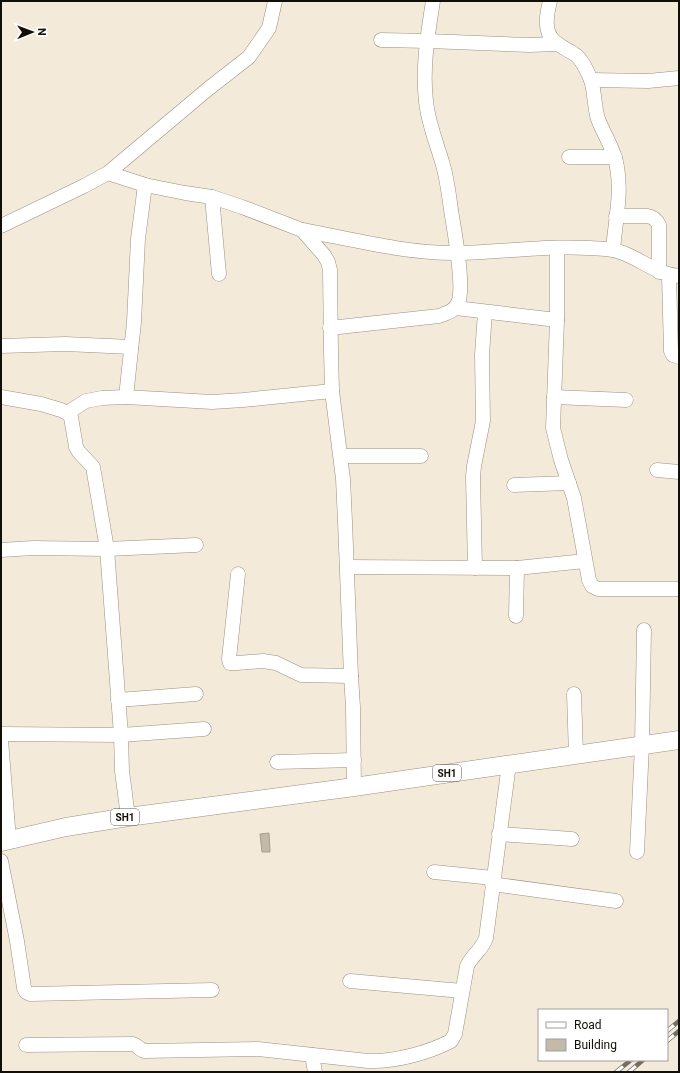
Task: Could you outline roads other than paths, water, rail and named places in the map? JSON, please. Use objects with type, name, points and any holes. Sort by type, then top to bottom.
[{"type":"main road","name":"SH1","points":[[5,841],[66,827],[128,817],[354,787],[679,740]]},
{"type":"street","points":[[1,226],[108,173],[208,89],[249,58],[268,28],[276,1]]},
{"type":"street","points":[[330,328],[439,316],[456,308],[459,302],[461,292],[457,253],[444,166],[429,119],[424,84],[433,1]]},
{"type":"street","points":[[550,1],[547,26],[551,39],[556,44],[578,57],[583,64],[591,80],[598,119],[615,157],[618,168],[613,250]]},
{"type":"street","points":[[381,40],[428,40],[509,45],[556,44]]},
{"type":"street","points":[[591,80],[648,81],[679,78]]},
{"type":"street","points":[[569,157],[615,157]]},
{"type":"street","points":[[108,173],[145,185],[212,197],[242,206],[302,230],[403,249],[457,253],[556,248],[613,250],[669,275]]},
{"type":"street","points":[[126,397],[134,316],[138,239],[145,185]]},
{"type":"street","points":[[212,197],[219,274]]},
{"type":"street","points":[[616,216],[652,217],[659,225],[669,275],[671,351],[675,357],[679,357]]},
{"type":"street","points":[[302,230],[320,250],[328,262],[330,270],[332,391],[344,486],[353,707],[354,787]]},
{"type":"street","points":[[556,248],[557,320],[553,428],[561,460],[574,498],[589,580],[592,586],[598,589],[679,589]]},
{"type":"street","points":[[456,308],[557,320]]},
{"type":"street","points":[[475,568],[473,477],[483,420],[482,354],[485,312]]},
{"type":"street","points":[[1,346],[58,344],[131,347]]},
{"type":"street","points":[[67,413],[80,404],[92,399],[126,397],[212,402],[332,391]]},
{"type":"street","points":[[1,397],[41,404],[67,413],[71,418],[76,447],[94,467],[107,549],[121,735],[122,771],[128,817]]},
{"type":"street","points":[[554,397],[626,400]]},
{"type":"street","points":[[340,456],[421,456]]},
{"type":"street","points":[[657,470],[679,472]]},
{"type":"street","points":[[514,485],[569,483]]},
{"type":"street","points":[[1,550],[33,548],[107,549],[196,545]]},
{"type":"street","points":[[347,567],[517,568],[586,561]]},
{"type":"street","points":[[516,616],[517,568]]},
{"type":"street","points":[[238,574],[229,659],[230,663],[263,661],[276,664],[301,675],[351,676]]},
{"type":"street","points":[[638,852],[644,630]]},
{"type":"street","points":[[118,700],[196,694]]},
{"type":"street","points":[[574,694],[576,754]]},
{"type":"street","points":[[1,734],[121,735],[204,729]]},
{"type":"street","points":[[1,740],[5,841]]},
{"type":"street","points":[[277,762],[354,760]]},
{"type":"street","points":[[26,1044],[136,1044],[142,1050],[258,1048],[380,1062],[401,1058],[446,1044],[451,1041],[455,1034],[467,966],[472,957],[481,948],[486,938],[509,764]]},
{"type":"street","points":[[499,834],[572,839]]},
{"type":"street","points":[[1,861],[17,941],[24,988],[26,992],[30,994],[212,990]]},
{"type":"street","points":[[434,872],[616,901]]},
{"type":"street","points":[[350,981],[462,991]]},
{"type":"street","points":[[312,1055],[315,1072]]},
{"type":"railway","points":[[668,1030],[679,1021]]},
{"type":"railway","points":[[668,1040],[679,1031]]},
{"type":"railway","points":[[616,1072],[630,1061]]},
{"type":"railway","points":[[629,1072],[642,1061]]}]
